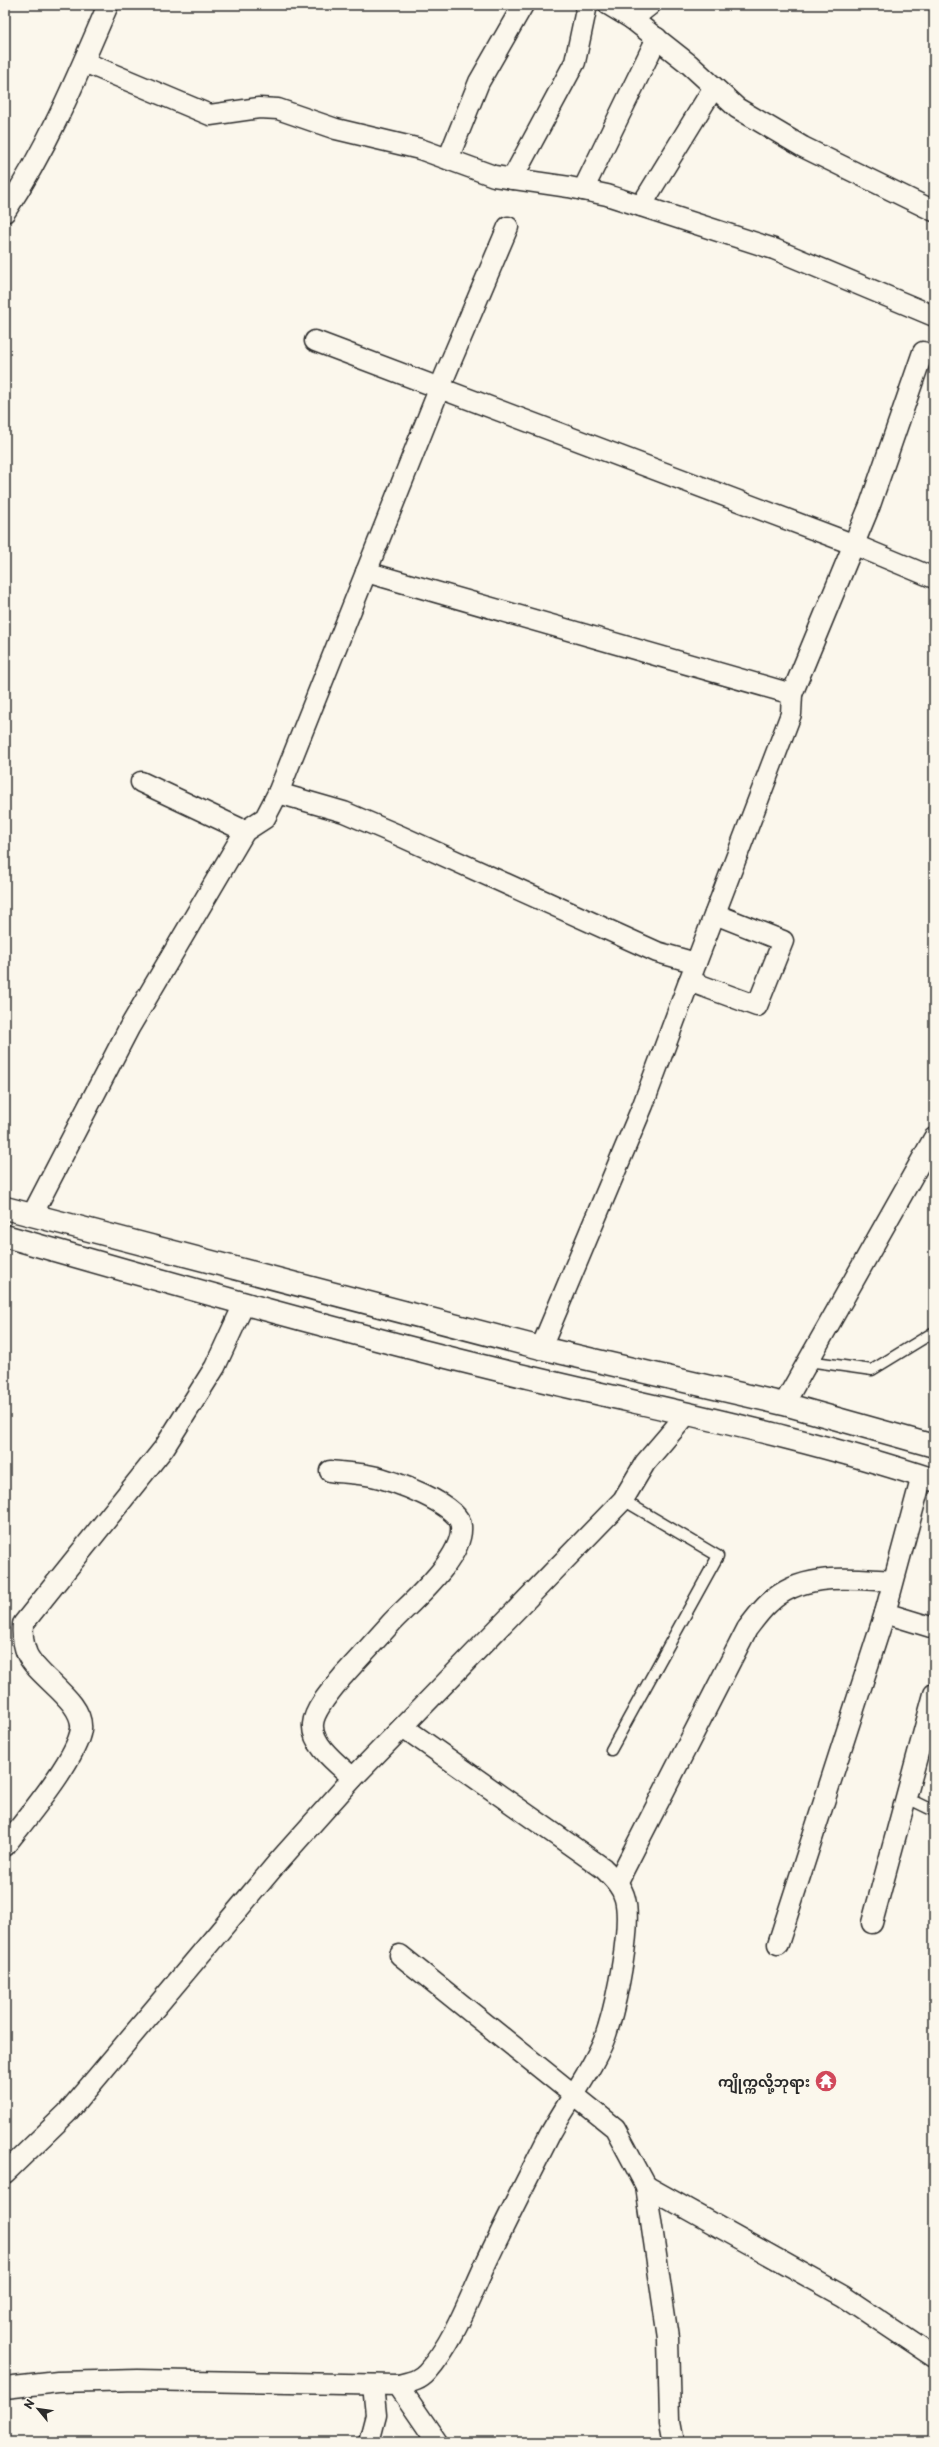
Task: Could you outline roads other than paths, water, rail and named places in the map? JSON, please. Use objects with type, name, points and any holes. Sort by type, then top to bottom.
[{"type":"highway","points":[[5,1208],[541,1348],[784,1404],[934,1446]]},
{"type":"highway","points":[[5,1236],[244,1304],[530,1378],[771,1432],[928,1478]]},
{"type":"street","points":[[5,212],[40,156],[84,62],[108,5]]},
{"type":"street","points":[[448,159],[479,82],[523,5]]},
{"type":"street","points":[[512,179],[575,62],[587,5]]},
{"type":"street","points":[[609,5],[632,19],[657,38],[689,64],[737,108],[803,147],[934,211]]},
{"type":"street","points":[[632,19],[650,5]]},
{"type":"street","points":[[583,190],[657,38]]},
{"type":"street","points":[[84,62],[210,115],[258,108],[278,109],[336,129],[420,149],[494,176],[583,190],[640,206],[774,249],[934,316]]},
{"type":"street","points":[[640,206],[714,87]]},
{"type":"street","points":[[32,1215],[130,1028],[245,831],[265,818],[278,793],[440,387],[508,227]]},
{"type":"street","points":[[315,341],[855,545],[934,578]]},
{"type":"street","points":[[541,1348],[643,1105],[791,714],[792,694],[855,545],[923,352]]},
{"type":"street","points":[[366,572],[792,694]]},
{"type":"street","points":[[141,782],[245,831]]},
{"type":"street","points":[[278,793],[344,812],[657,952],[757,1006],[783,941],[715,914]]},
{"type":"street","points":[[784,1404],[934,1138]]},
{"type":"street","points":[[5,1846],[76,1747],[81,1728],[77,1712],[28,1655],[22,1638],[23,1624],[40,1600],[164,1448],[215,1367],[244,1304]]},
{"type":"street","points":[[5,2173],[67,2113],[278,1862],[353,1778],[623,1500],[645,1463],[687,1414]]},
{"type":"street","points":[[330,1471],[373,1476],[407,1488],[448,1507],[456,1514],[461,1524],[460,1536],[451,1556],[433,1581],[336,1684],[320,1706],[312,1724],[316,1740],[353,1778]]},
{"type":"street","points":[[778,1944],[885,1613],[893,1581],[928,1478]]},
{"type":"street","points":[[617,1883],[747,1629],[770,1602],[793,1586],[824,1579],[893,1581]]},
{"type":"street","points":[[885,1613],[934,1628]]},
{"type":"street","points":[[872,1923],[934,1694]]},
{"type":"street","points":[[5,2388],[58,2382],[138,2380],[398,2385],[418,2380],[441,2354],[573,2093],[594,2059],[608,2030],[617,1994],[626,1918],[625,1899],[617,1883],[603,1868],[562,1838],[475,1780],[403,1727]]},
{"type":"street","points":[[400,1955],[615,2128],[646,2186],[668,2338],[670,2421],[674,2442]]},
{"type":"street","points":[[646,2186],[843,2296],[934,2357]]},
{"type":"street","points":[[370,2442],[376,2415],[373,2385]]},
{"type":"street","points":[[398,2385],[437,2442]]},
{"type":"lane","points":[[808,1361],[872,1370],[934,1332]]},
{"type":"lane","points":[[611,1750],[718,1556],[623,1500]]},
{"type":"lane","points":[[907,1798],[934,1811]]},
{"type":"place","name":"ကျိုက္ကလို့ဘုရား","points":[[826,2081]]}]
